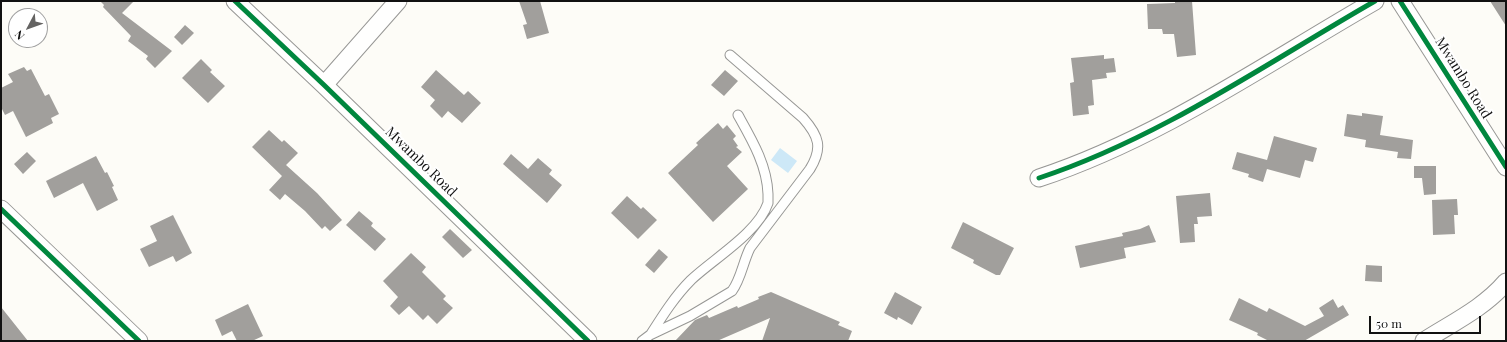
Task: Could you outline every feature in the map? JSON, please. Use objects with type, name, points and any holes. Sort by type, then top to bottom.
[{"type":"street","name":"Mwambo Road","points":[[235,1],[324,85],[588,341]]},
{"type":"street","points":[[324,85],[398,1]]},
{"type":"street","points":[[1040,178],[1074,166],[1142,136],[1184,114],[1375,1]]},
{"type":"street","name":"Mwambo Road","points":[[1400,1],[1506,167]]},
{"type":"street","points":[[1,209],[139,341]]},
{"type":"street","points":[[1424,341],[1474,310],[1497,292],[1506,282]]},
{"type":"lane","points":[[642,341],[650,335],[690,316],[732,291],[736,286],[744,259],[750,248],[816,159],[818,149],[816,139],[811,128],[803,118],[730,55]]},
{"type":"lane","points":[[650,335],[674,299],[691,280],[735,244],[758,220],[768,202],[768,183],[757,149],[738,115]]},
{"type":"water","points":[[780,148],[797,161],[788,173],[771,160]]},
{"type":"building","points":[[100,1],[134,1],[122,13],[172,51],[155,68],[146,59],[148,56],[128,41],[131,36],[103,7],[104,5]]},
{"type":"building","points":[[519,1],[540,1],[549,33],[527,39],[523,25],[527,24]]},
{"type":"building","points":[[1175,1],[1192,1],[1196,55],[1177,57],[1174,34],[1163,34],[1162,29],[1148,29],[1147,4],[1175,3]]},
{"type":"building","points":[[1490,1],[1506,1],[1506,26]]},
{"type":"building","points":[[185,25],[194,33],[182,45],[174,37]]},
{"type":"building","points":[[1104,55],[1104,59],[1114,58],[1116,72],[1106,73],[1107,78],[1092,80],[1094,105],[1088,106],[1089,114],[1073,116],[1070,83],[1074,82],[1071,58]]},
{"type":"building","points":[[201,59],[212,70],[210,72],[225,86],[208,103],[182,78]]},
{"type":"building","points":[[24,67],[27,71],[31,69],[45,96],[49,94],[59,114],[51,118],[53,123],[26,137],[13,111],[5,115],[1,107],[1,88],[13,82],[8,74]]},
{"type":"building","points":[[436,70],[464,95],[468,91],[481,103],[462,123],[448,111],[442,118],[430,106],[435,100],[421,87]]},
{"type":"building","points":[[725,70],[738,81],[724,96],[711,85]]},
{"type":"building","points":[[1362,113],[1383,116],[1380,135],[1413,140],[1411,159],[1397,158],[1398,152],[1365,147],[1366,140],[1344,136],[1347,114],[1362,116]]},
{"type":"building","points":[[718,123],[723,129],[727,125],[736,136],[733,139],[738,146],[736,147],[742,152],[727,166],[748,189],[713,222],[668,173],[698,145],[696,143]]},
{"type":"building","points":[[269,130],[282,142],[284,140],[298,153],[286,165],[317,193],[342,220],[330,231],[325,226],[322,229],[305,211],[285,194],[280,200],[269,190],[282,176],[252,147]]},
{"type":"building","points":[[1274,136],[1317,148],[1313,162],[1305,160],[1300,178],[1267,169],[1263,182],[1248,177],[1249,174],[1232,169],[1237,152],[1267,160]]},
{"type":"building","points":[[27,152],[36,161],[23,174],[14,164]]},
{"type":"building","points":[[511,154],[528,169],[538,158],[552,170],[549,174],[562,185],[547,203],[503,164]]},
{"type":"building","points":[[96,156],[105,173],[107,172],[114,186],[112,187],[118,200],[97,211],[83,183],[54,198],[46,181]]},
{"type":"building","points":[[1414,166],[1436,166],[1436,194],[1424,195],[1422,178],[1414,178]]},
{"type":"building","points":[[1210,193],[1212,216],[1197,217],[1198,224],[1194,224],[1195,242],[1180,243],[1176,196]]},
{"type":"building","points":[[627,196],[641,209],[643,207],[657,220],[638,239],[611,213]]},
{"type":"building","points":[[1457,199],[1458,215],[1454,215],[1455,234],[1433,235],[1432,200]]},
{"type":"building","points":[[359,211],[373,223],[371,226],[386,239],[375,251],[346,225]]},
{"type":"building","points":[[173,215],[192,253],[176,262],[173,256],[149,267],[140,249],[157,241],[150,226]]},
{"type":"building","points":[[963,222],[1014,248],[1000,275],[996,275],[973,263],[974,260],[951,248]]},
{"type":"building","points":[[1149,225],[1156,242],[1124,248],[1126,258],[1080,268],[1075,246],[1123,236],[1122,233],[1140,229]]},
{"type":"building","points":[[450,229],[472,250],[463,258],[442,237]]},
{"type":"building","points":[[659,249],[668,257],[654,273],[645,265]]},
{"type":"building","points":[[411,253],[426,267],[422,272],[446,296],[443,299],[453,308],[437,324],[428,315],[423,320],[409,306],[399,315],[390,306],[398,297],[383,281]]},
{"type":"building","points":[[1366,265],[1382,266],[1382,282],[1365,281]]},
{"type":"building","points":[[771,292],[840,322],[838,325],[852,331],[848,341],[762,341],[770,318],[717,341],[675,341],[695,320],[707,315],[709,318],[737,306],[738,308]]},
{"type":"building","points":[[895,292],[922,307],[912,325],[898,317],[897,320],[884,313]]},
{"type":"building","points":[[1239,298],[1267,312],[1269,308],[1305,326],[1324,316],[1319,308],[1333,299],[1338,308],[1343,305],[1349,315],[1304,341],[1269,341],[1257,335],[1258,333],[1229,320]]},
{"type":"building","points":[[248,304],[263,336],[252,341],[237,341],[232,331],[222,336],[215,320]]},
{"type":"building","points":[[1,307],[28,341],[1,341]]},
{"type":"cycle path","points":[[235,1],[324,85],[588,341]]},
{"type":"cycle path","points":[[1039,178],[1084,161],[1169,121],[1211,98],[1375,1]]},
{"type":"cycle path","points":[[1400,1],[1506,167]]},
{"type":"cycle path","points":[[1,209],[139,341]]}]
